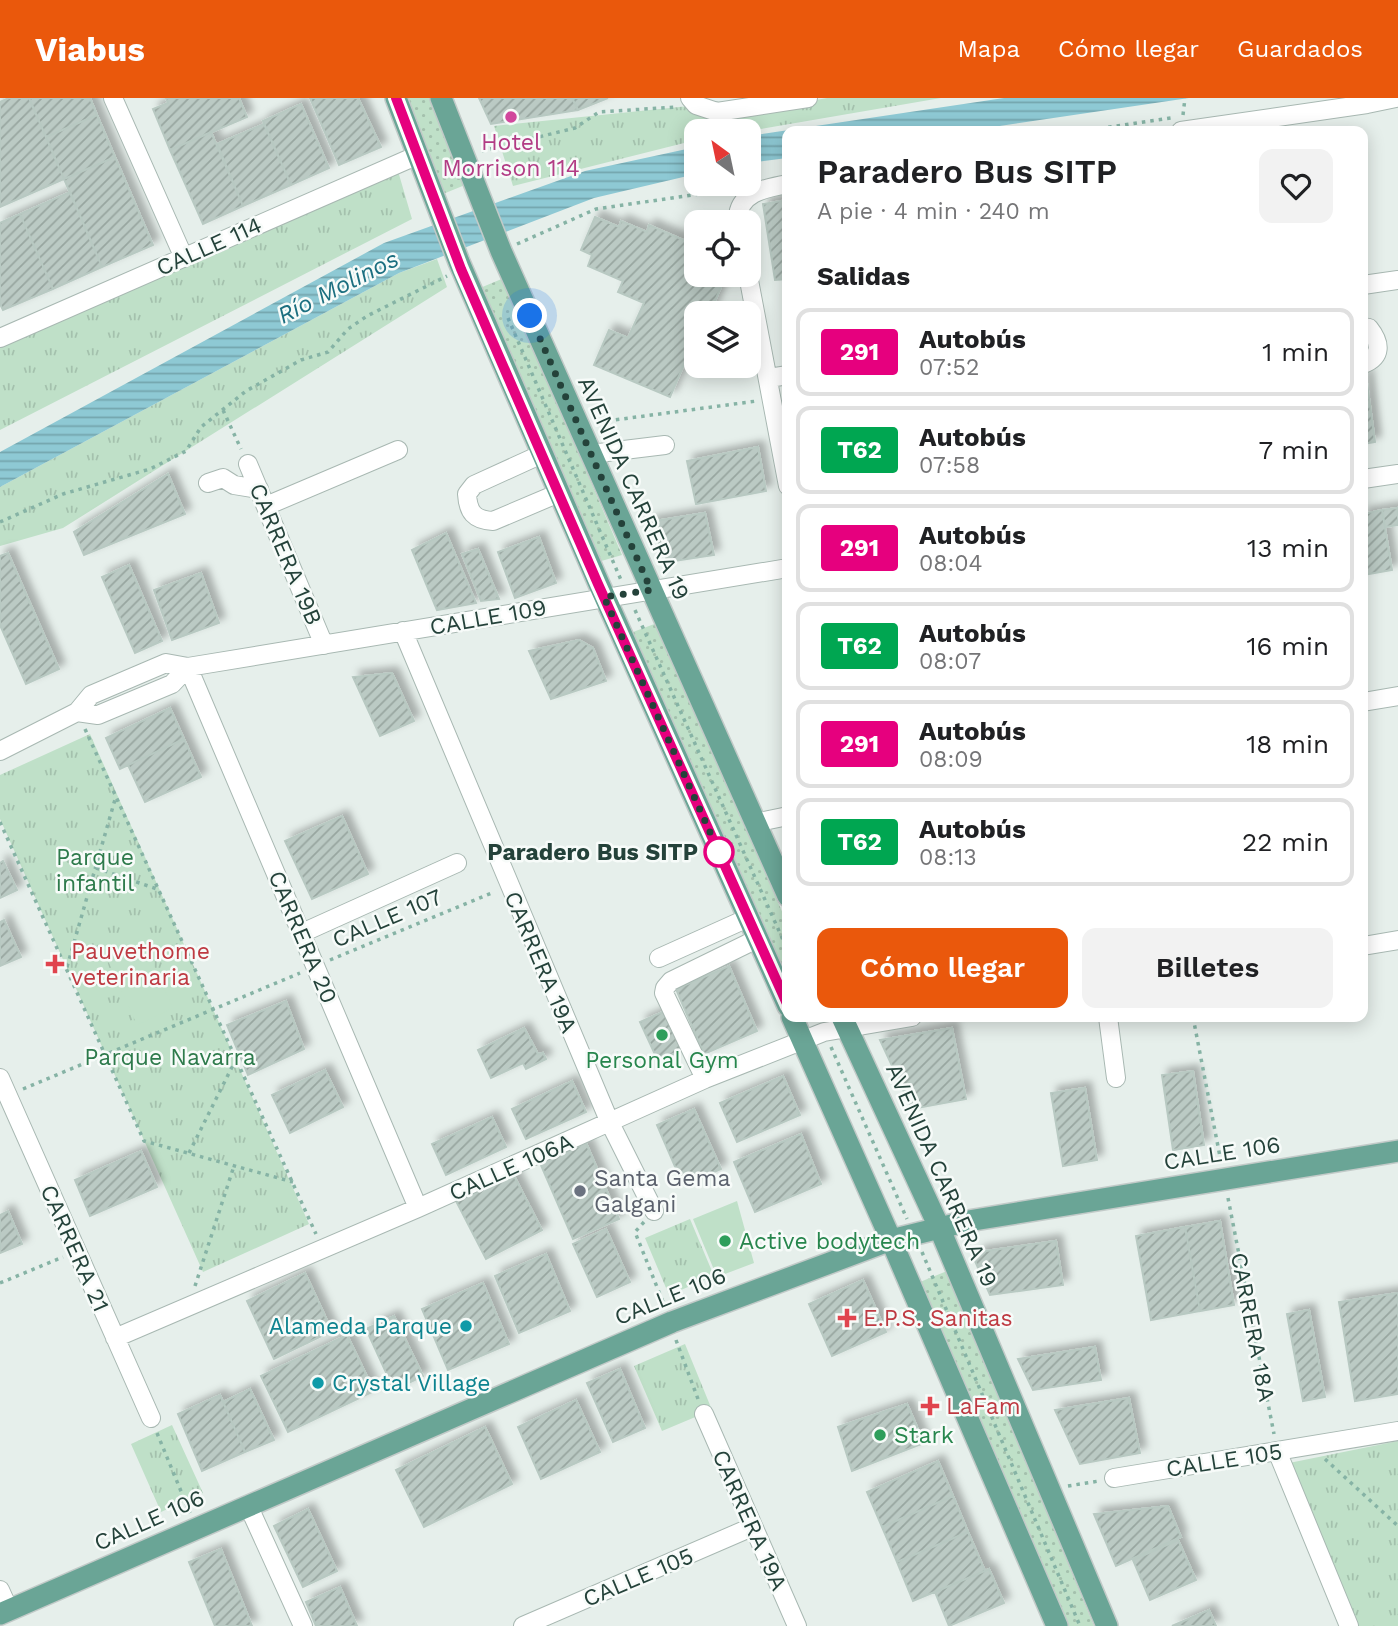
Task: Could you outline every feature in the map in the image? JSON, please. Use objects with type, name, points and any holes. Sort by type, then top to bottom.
[{"type":"main road","points":[[396,98],[460,265],[604,597],[782,993]]},
{"type":"main road","name":"AVENIDA CARRERA 19","points":[[441,98],[499,245],[782,883]]},
{"type":"main road","points":[[794,1022],[891,1240],[1050,1624]]},
{"type":"main road","name":"AVENIDA CARRERA 19","points":[[844,1022],[939,1227],[1107,1626]]},
{"type":"main road","name":"CALLE 106","points":[[4,1612],[673,1322],[891,1240],[939,1227],[1398,1151]]},
{"type":"street","points":[[114,98],[184,258]]},
{"type":"street","points":[[693,102],[717,112],[808,98]]},
{"type":"street","points":[[1216,126],[1396,98]]},
{"type":"street","name":"CALLE 114","points":[[0,338],[418,155]]},
{"type":"street","points":[[761,190],[782,185]]},
{"type":"street","points":[[1368,284],[1398,280]]},
{"type":"street","points":[[750,287],[782,453]]},
{"type":"street","points":[[1368,328],[1377,337],[1379,350],[1375,359],[1368,362]]},
{"type":"street","points":[[769,378],[782,376]]},
{"type":"street","points":[[591,454],[665,445]]},
{"type":"street","points":[[266,506],[398,450]]},
{"type":"street","points":[[542,454],[474,485],[467,494],[467,505],[472,515],[481,521],[493,521],[559,493]]},
{"type":"street","name":"CARRERA 19B","points":[[248,464],[324,645]]},
{"type":"street","points":[[1368,479],[1398,474]]},
{"type":"street","points":[[208,483],[223,478],[234,485],[259,489]]},
{"type":"street","name":"CALLE 109","points":[[0,751],[77,712],[91,695],[166,663],[188,667],[782,569]]},
{"type":"street","name":"CARRERA 19A","points":[[403,631],[610,1123],[654,1211]]},
{"type":"street","name":"CARRERA 20","points":[[188,667],[418,1208]]},
{"type":"street","points":[[1368,701],[1398,696]]},
{"type":"street","points":[[754,823],[782,817]]},
{"type":"street","points":[[302,933],[457,863]]},
{"type":"street","points":[[659,958],[748,918]]},
{"type":"street","points":[[705,1079],[664,993],[665,988],[671,981],[757,939]]},
{"type":"street","points":[[1368,945],[1398,940]]},
{"type":"street","name":"CALLE 106A","points":[[115,1338],[418,1208],[705,1079],[844,1022]]},
{"type":"street","points":[[1109,1022],[1116,1078]]},
{"type":"street","name":"CARRERA 21","points":[[0,1078],[151,1418]]},
{"type":"street","name":"CARRERA 19A","points":[[704,1414],[797,1626]]},
{"type":"street","name":"CALLE 105","points":[[1114,1478],[1398,1431]]},
{"type":"street","points":[[1277,1451],[1349,1626]]},
{"type":"street","points":[[248,1505],[303,1626]]},
{"type":"street","name":"CALLE 105","points":[[523,1626],[752,1527]]},
{"type":"street","points":[[0,1590],[4,1612]]},
{"type":"path","points":[[1185,98],[1186,106]]},
{"type":"path","points":[[478,152],[575,128],[599,112],[693,102]]},
{"type":"path","points":[[499,245],[596,209],[714,196]]},
{"type":"path","points":[[0,522],[63,494],[150,469],[186,451],[201,427],[246,391],[302,360],[328,352],[348,329],[367,316],[460,265]]},
{"type":"path","points":[[506,313],[627,593],[782,938]]},
{"type":"path","points":[[590,424],[772,399]]},
{"type":"path","points":[[223,410],[248,464]]},
{"type":"path","points":[[77,712],[323,1248]]},
{"type":"path","points":[[66,969],[116,796]]},
{"type":"path","points":[[0,822],[144,1141],[293,1182]]},
{"type":"path","points":[[96,867],[159,890]]},
{"type":"path","name":"CALLE 107","points":[[8,1095],[509,886]]},
{"type":"path","name":"CARRERA 18A","points":[[1194,1022],[1277,1451]]},
{"type":"path","points":[[824,1032],[914,1233],[1080,1626]]},
{"type":"path","points":[[189,1153],[236,1059]]},
{"type":"path","points":[[189,1305],[234,1166]]},
{"type":"path","points":[[0,1283],[77,1251]]},
{"type":"path","points":[[151,1418],[196,1529]]},
{"type":"path","points":[[1310,1446],[1398,1526]]},
{"type":"path","points":[[1049,1488],[1114,1478]]},
{"type":"green space","points":[[406,98],[432,98],[465,185],[443,194]]},
{"type":"green space","points":[[827,98],[941,98],[761,129],[761,119],[710,119]]},
{"type":"green space","points":[[689,106],[710,119],[684,119],[684,143],[513,186],[494,126]]},
{"type":"green space","points":[[398,171],[412,219],[0,430],[0,343]]},
{"type":"green space","points":[[437,259],[447,287],[63,528],[0,546],[0,487],[399,273]]},
{"type":"green space","points":[[504,278],[622,555],[598,562],[480,288]]},
{"type":"green space","points":[[657,623],[782,911],[782,973],[633,632]]},
{"type":"green space","name":"Parque Navarra","points":[[90,734],[309,1224],[203,1272],[0,819],[0,775]]},
{"type":"green space","points":[[141,938],[173,1008],[137,1025],[105,954]]},
{"type":"green space","name":"Active bodytech","points":[[737,1201],[754,1263],[717,1277],[693,1219]]},
{"type":"green space","points":[[690,1219],[714,1276],[669,1295],[645,1238]]},
{"type":"green space","points":[[947,1271],[1094,1626],[1066,1626],[920,1282]]},
{"type":"green space","points":[[685,1344],[712,1410],[662,1431],[634,1366]]},
{"type":"green space","points":[[172,1425],[203,1493],[161,1512],[131,1444]]},
{"type":"green space","points":[[1398,1441],[1398,1626],[1358,1626],[1289,1463]]},
{"type":"water","points":[[1004,98],[1189,98],[1000,126],[816,126]]},
{"type":"water","points":[[782,131],[782,159],[761,161],[761,134]]},
{"type":"water","name":"Río Molinos","points":[[684,150],[684,177],[594,198],[399,273],[0,487],[0,452],[384,243],[585,171]]},
{"type":"building","points":[[9,98],[29,98],[64,179],[0,207],[0,102]]},
{"type":"building","points":[[29,98],[90,98],[97,115],[46,137]]},
{"type":"building","points":[[166,98],[239,98],[247,117],[170,150],[153,109],[168,103]]},
{"type":"building","points":[[310,98],[358,98],[381,147],[339,165]]},
{"type":"building","name":"Hotel Morrison 114","points":[[479,98],[572,98],[578,110],[491,124]]},
{"type":"building","points":[[572,98],[608,98],[578,110]]},
{"type":"building","points":[[301,104],[329,168],[291,185],[263,121]]},
{"type":"building","points":[[97,115],[115,157],[64,179],[46,137]]},
{"type":"building","points":[[264,124],[291,185],[243,206],[217,144]]},
{"type":"building","points":[[211,132],[243,206],[203,224],[170,150]]},
{"type":"building","points":[[115,157],[153,245],[102,267],[64,179]]},
{"type":"building","points":[[70,192],[102,267],[53,289],[20,214]]},
{"type":"building","points":[[782,201],[782,279],[775,280],[763,204]]},
{"type":"building","points":[[20,214],[53,289],[3,310],[0,304],[0,223]]},
{"type":"building","points":[[595,217],[619,227],[621,221],[647,232],[649,225],[684,240],[684,287],[721,287],[715,301],[684,301],[684,364],[670,397],[594,365],[609,330],[628,338],[644,303],[618,292],[623,281],[588,266],[592,255],[581,250]]},
{"type":"building","points":[[1368,391],[1375,442],[1368,443]]},
{"type":"building","points":[[758,447],[766,491],[696,504],[687,461]]},
{"type":"building","points":[[168,474],[185,514],[84,555],[74,532]]},
{"type":"building","points":[[1398,508],[1398,525],[1385,527],[1382,510]]},
{"type":"building","points":[[1382,510],[1392,570],[1368,574],[1368,513]]},
{"type":"building","points":[[705,513],[714,555],[668,562],[649,522]]},
{"type":"building","points":[[446,533],[476,603],[437,610],[412,550]]},
{"type":"building","points":[[539,537],[556,583],[515,598],[498,552]]},
{"type":"building","points":[[478,549],[499,599],[481,601],[462,554]]},
{"type":"building","points":[[8,553],[59,669],[26,684],[0,625],[0,556]]},
{"type":"building","points":[[129,565],[162,641],[135,653],[102,577]]},
{"type":"building","points":[[201,573],[219,623],[172,640],[154,590]]},
{"type":"building","points":[[579,640],[593,648],[606,681],[551,699],[529,651]]},
{"type":"building","points":[[392,673],[414,721],[380,736],[353,677]]},
{"type":"building","points":[[170,708],[184,739],[120,769],[106,738]]},
{"type":"building","points":[[184,739],[201,777],[145,802],[128,765]]},
{"type":"building","points":[[342,816],[368,874],[312,899],[285,841]]},
{"type":"building","points":[[3,861],[17,890],[0,898],[0,863]]},
{"type":"building","points":[[4,920],[21,957],[0,966],[0,922]]},
{"type":"building","points":[[729,966],[757,1031],[704,1054],[676,989]]},
{"type":"building","points":[[286,1001],[304,1049],[248,1075],[227,1025]]},
{"type":"building","name":"Personal Gym","points":[[667,1010],[684,1049],[658,1061],[640,1022]]},
{"type":"building","points":[[524,1028],[538,1054],[543,1053],[546,1059],[526,1069],[523,1063],[491,1078],[478,1050]]},
{"type":"building","points":[[952,1028],[966,1099],[912,1109],[880,1040]]},
{"type":"building","points":[[325,1070],[343,1107],[290,1133],[272,1095]]},
{"type":"building","points":[[1193,1071],[1204,1145],[1173,1150],[1162,1075]]},
{"type":"building","points":[[783,1076],[800,1115],[737,1142],[720,1103]]},
{"type":"building","points":[[572,1081],[586,1112],[526,1139],[512,1109]]},
{"type":"building","points":[[1085,1088],[1097,1160],[1063,1166],[1051,1093]]},
{"type":"building","points":[[694,1109],[721,1169],[683,1185],[657,1125]]},
{"type":"building","points":[[492,1117],[506,1147],[446,1175],[432,1144]]},
{"type":"building","points":[[801,1134],[821,1184],[755,1212],[734,1162]]},
{"type":"building","name":"Santa Gema Galgani","points":[[586,1143],[619,1219],[573,1239],[540,1163]]},
{"type":"building","points":[[141,1151],[157,1187],[90,1216],[75,1180]]},
{"type":"building","points":[[512,1172],[542,1230],[486,1259],[456,1201]]},
{"type":"building","points":[[8,1211],[22,1244],[0,1253],[0,1215]]},
{"type":"building","points":[[1220,1221],[1234,1305],[1200,1311],[1185,1227]]},
{"type":"building","points":[[1185,1227],[1200,1311],[1151,1320],[1136,1236]]},
{"type":"building","points":[[606,1229],[630,1282],[597,1297],[573,1244]]},
{"type":"building","points":[[1056,1241],[1063,1285],[990,1295],[975,1261],[979,1252]]},
{"type":"building","points":[[546,1254],[570,1311],[519,1333],[495,1276]]},
{"type":"building","points":[[305,1273],[332,1331],[274,1359],[247,1301]]},
{"type":"building","name":"E.P.S. Sanitas","points":[[863,1280],[886,1332],[832,1356],[809,1304]]},
{"type":"building","name":"Alameda Parque","points":[[483,1283],[509,1344],[448,1370],[422,1309]]},
{"type":"building","points":[[1398,1293],[1398,1394],[1355,1401],[1339,1302]]},
{"type":"building","points":[[1309,1310],[1325,1397],[1303,1401],[1287,1314]]},
{"type":"building","points":[[394,1316],[423,1376],[394,1390],[366,1329]]},
{"type":"building","name":"Crystal Village","points":[[347,1335],[374,1391],[288,1432],[261,1376]]},
{"type":"building","points":[[1095,1347],[1101,1380],[1033,1390],[1018,1359]]},
{"type":"building","points":[[620,1369],[645,1428],[613,1442],[587,1383]]},
{"type":"building","points":[[250,1389],[274,1440],[245,1452],[223,1402]]},
{"type":"building","points":[[220,1395],[245,1452],[202,1471],[178,1414]]},
{"type":"building","points":[[1129,1398],[1140,1453],[1080,1464],[1055,1410]]},
{"type":"building","points":[[576,1400],[600,1452],[541,1479],[518,1427]]},
{"type":"building","name":"Stark","points":[[907,1404],[924,1443],[852,1471],[838,1427]]},
{"type":"building","points":[[485,1427],[512,1484],[424,1527],[396,1470]]},
{"type":"building","points":[[938,1461],[953,1496],[882,1527],[867,1492]]},
{"type":"building","points":[[953,1496],[968,1532],[897,1562],[882,1527]]},
{"type":"building","points":[[1168,1506],[1181,1537],[1116,1566],[1094,1514]]},
{"type":"building","points":[[308,1509],[337,1571],[303,1587],[274,1526]]},
{"type":"building","points":[[968,1532],[985,1571],[913,1601],[897,1562]]},
{"type":"building","points":[[1178,1540],[1196,1580],[1150,1600],[1133,1560]]},
{"type":"building","points":[[221,1549],[252,1626],[215,1626],[189,1562]]},
{"type":"building","points":[[989,1569],[1004,1603],[949,1626],[935,1592]]},
{"type":"building","points":[[340,1587],[357,1626],[316,1626],[306,1602]]},
{"type":"building","points":[[1209,1610],[1216,1626],[1172,1626]]},
{"type":"bus line","name":"291","points":[[396,98],[461,269],[598,584],[782,993]]},
{"type":"place","name":"Hotel Morrison 114","points":[[511,117]]},
{"type":"place","name":"Paradero Bus SITP","points":[[719,852]]},
{"type":"place","name":"Pauvethome veterinaria","points":[[55,964]]},
{"type":"place","name":"Personal Gym","points":[[662,1035]]},
{"type":"place","name":"Santa Gema Galgani","points":[[580,1191]]},
{"type":"place","name":"Active bodytech","points":[[725,1241]]},
{"type":"place","name":"E.P.S. Sanitas","points":[[847,1318]]},
{"type":"place","name":"Alameda Parque","points":[[466,1326]]},
{"type":"place","name":"Crystal Village","points":[[318,1383]]},
{"type":"place","name":"LaFam","points":[[930,1406]]},
{"type":"place","name":"Stark","points":[[880,1435]]},
{"type":"route","points":[[530,316],[651,590],[604,597],[719,852]]},
{"type":"park label","name":"Parque infantil","points":[[95,870]]}]
